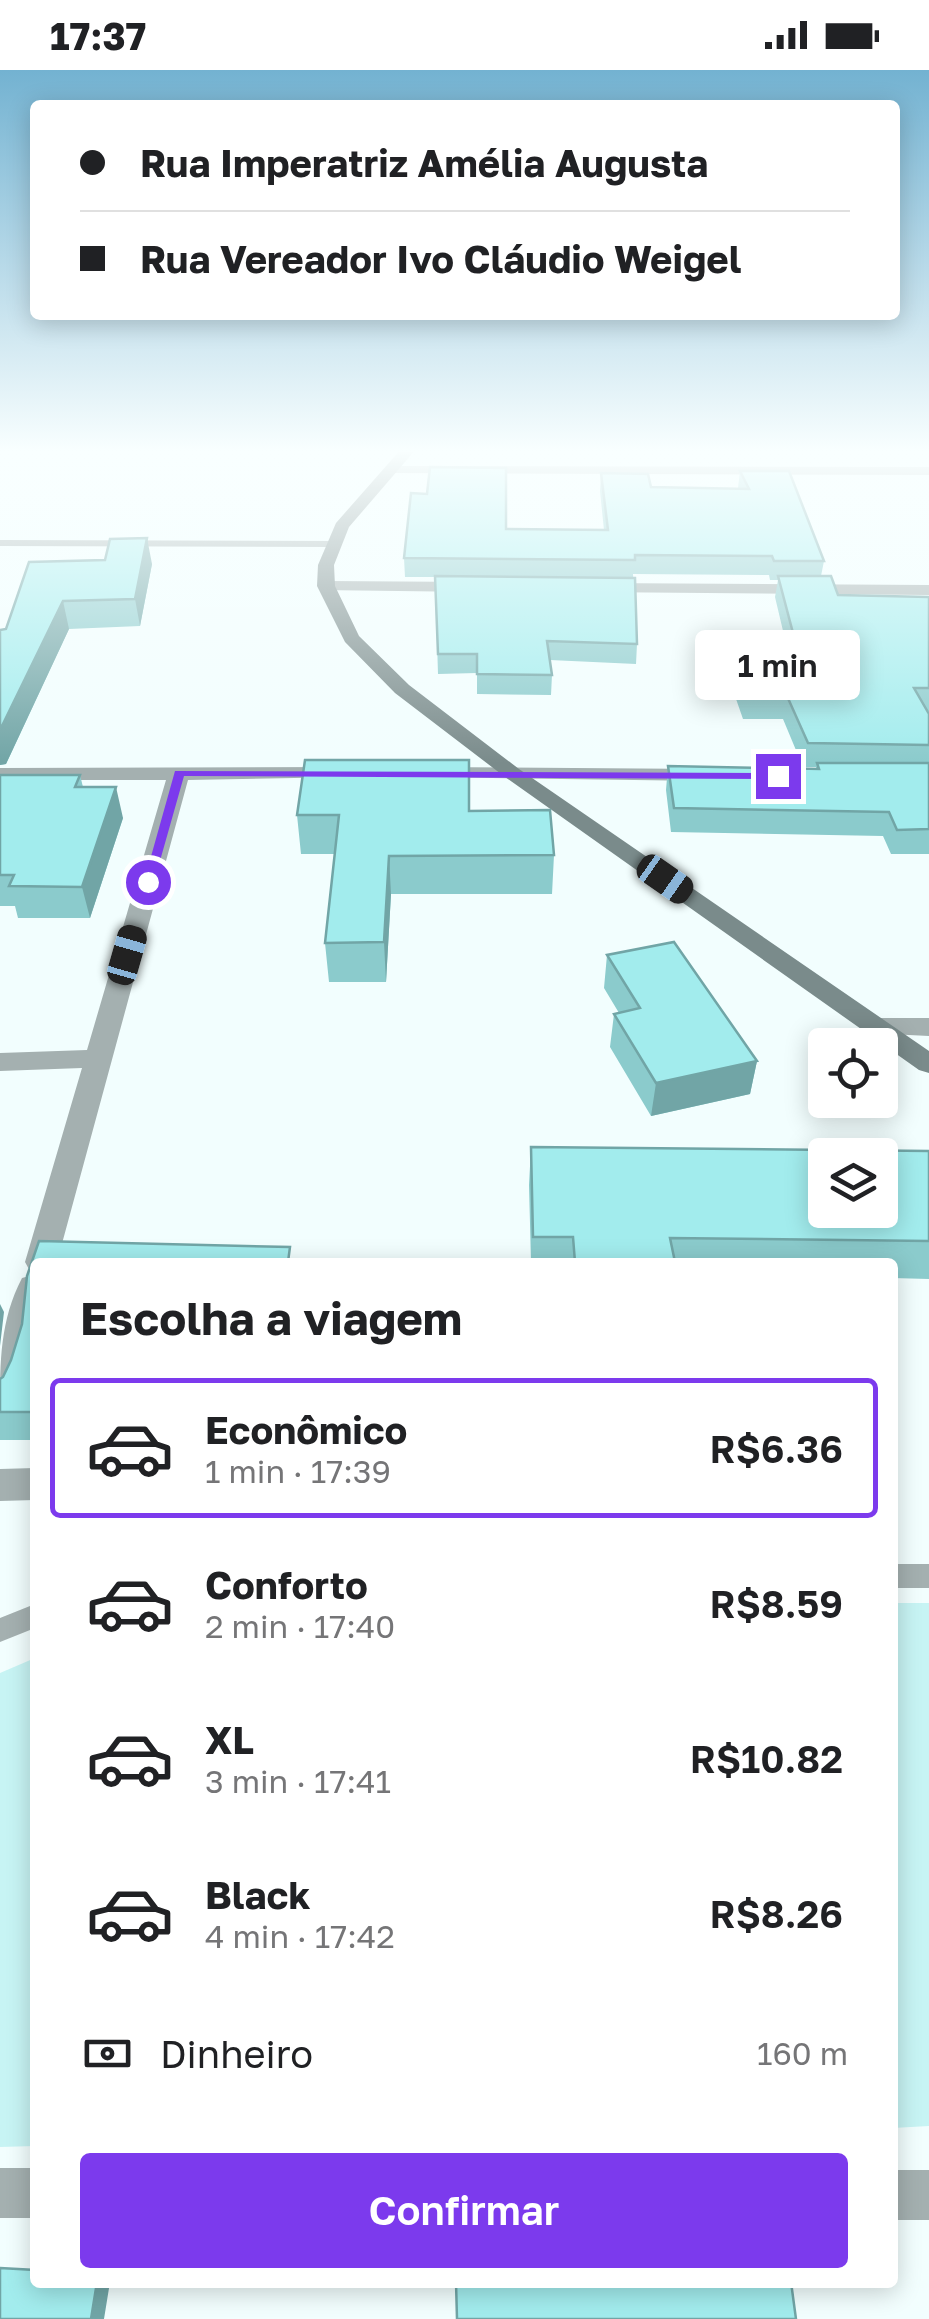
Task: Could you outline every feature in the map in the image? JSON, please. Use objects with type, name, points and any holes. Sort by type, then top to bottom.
[{"type":"main road","points":[[332,553],[326,565],[326,586],[351,638],[372,662],[512,773],[929,1064]]},
{"type":"street","points":[[326,586],[501,587]]},
{"type":"street","points":[[579,588],[929,590]]},
{"type":"street","points":[[42,1258],[179,773]]},
{"type":"street","points":[[0,774],[355,773]]},
{"type":"street","points":[[414,773],[730,776]]},
{"type":"street","points":[[878,1027],[929,1027]]},
{"type":"street","points":[[0,1062],[98,1059]]},
{"type":"street","points":[[0,1394],[30,1297]]},
{"type":"street","points":[[0,1485],[30,1484]]},
{"type":"street","points":[[0,2193],[30,2193]]},
{"type":"street","points":[[898,2195],[929,2195]]},
{"type":"lane","points":[[898,1576],[929,1576]]},
{"type":"lane","points":[[0,1630],[30,1618]]},
{"type":"shaded area","points":[[898,1603],[929,1603],[929,2126],[898,2128]]},
{"type":"shaded area","points":[[30,1660],[30,2146],[0,2147],[0,1673]]},
{"type":"building","points":[[107,553],[144,553],[135,599],[63,601],[0,730],[0,630],[6,629],[29,562],[105,560]]},
{"type":"building","points":[[405,553],[821,553],[824,561],[774,561],[772,556],[635,555],[635,560],[404,558]]},
{"type":"building","points":[[435,576],[635,578],[637,644],[547,641],[552,675],[477,674],[477,654],[438,654]]},
{"type":"building","points":[[778,576],[831,576],[838,595],[929,597],[929,688],[914,688],[929,714],[929,745],[808,743],[787,696],[747,696],[731,653],[798,652]]},
{"type":"building","points":[[305,760],[469,760],[469,811],[550,810],[554,855],[389,856],[384,942],[325,943],[339,815],[297,815]]},
{"type":"building","points":[[817,763],[929,763],[929,829],[897,830],[889,812],[674,808],[668,766],[819,769]]},
{"type":"building","points":[[0,775],[80,775],[75,787],[116,787],[82,887],[9,886],[14,875],[0,875]]},
{"type":"building","points":[[674,942],[757,1061],[656,1083],[614,1014],[640,1008],[607,955]]},
{"type":"building","points":[[531,1147],[808,1150],[808,1228],[898,1228],[898,1151],[929,1151],[929,1241],[670,1238],[674,1258],[575,1258],[573,1237],[533,1237]]},
{"type":"building","points":[[39,1241],[290,1247],[289,1258],[33,1258]]},
{"type":"building","points":[[30,1267],[30,1412],[0,1412],[0,1379],[11,1360],[22,1324]]},
{"type":"building","points":[[0,2268],[30,2270],[30,2288],[96,2288],[91,2319],[0,2319]]},
{"type":"building","points":[[456,2288],[792,2288],[796,2319],[457,2319]]},
{"type":"route","points":[[148,882],[179,773],[778,776]]}]
